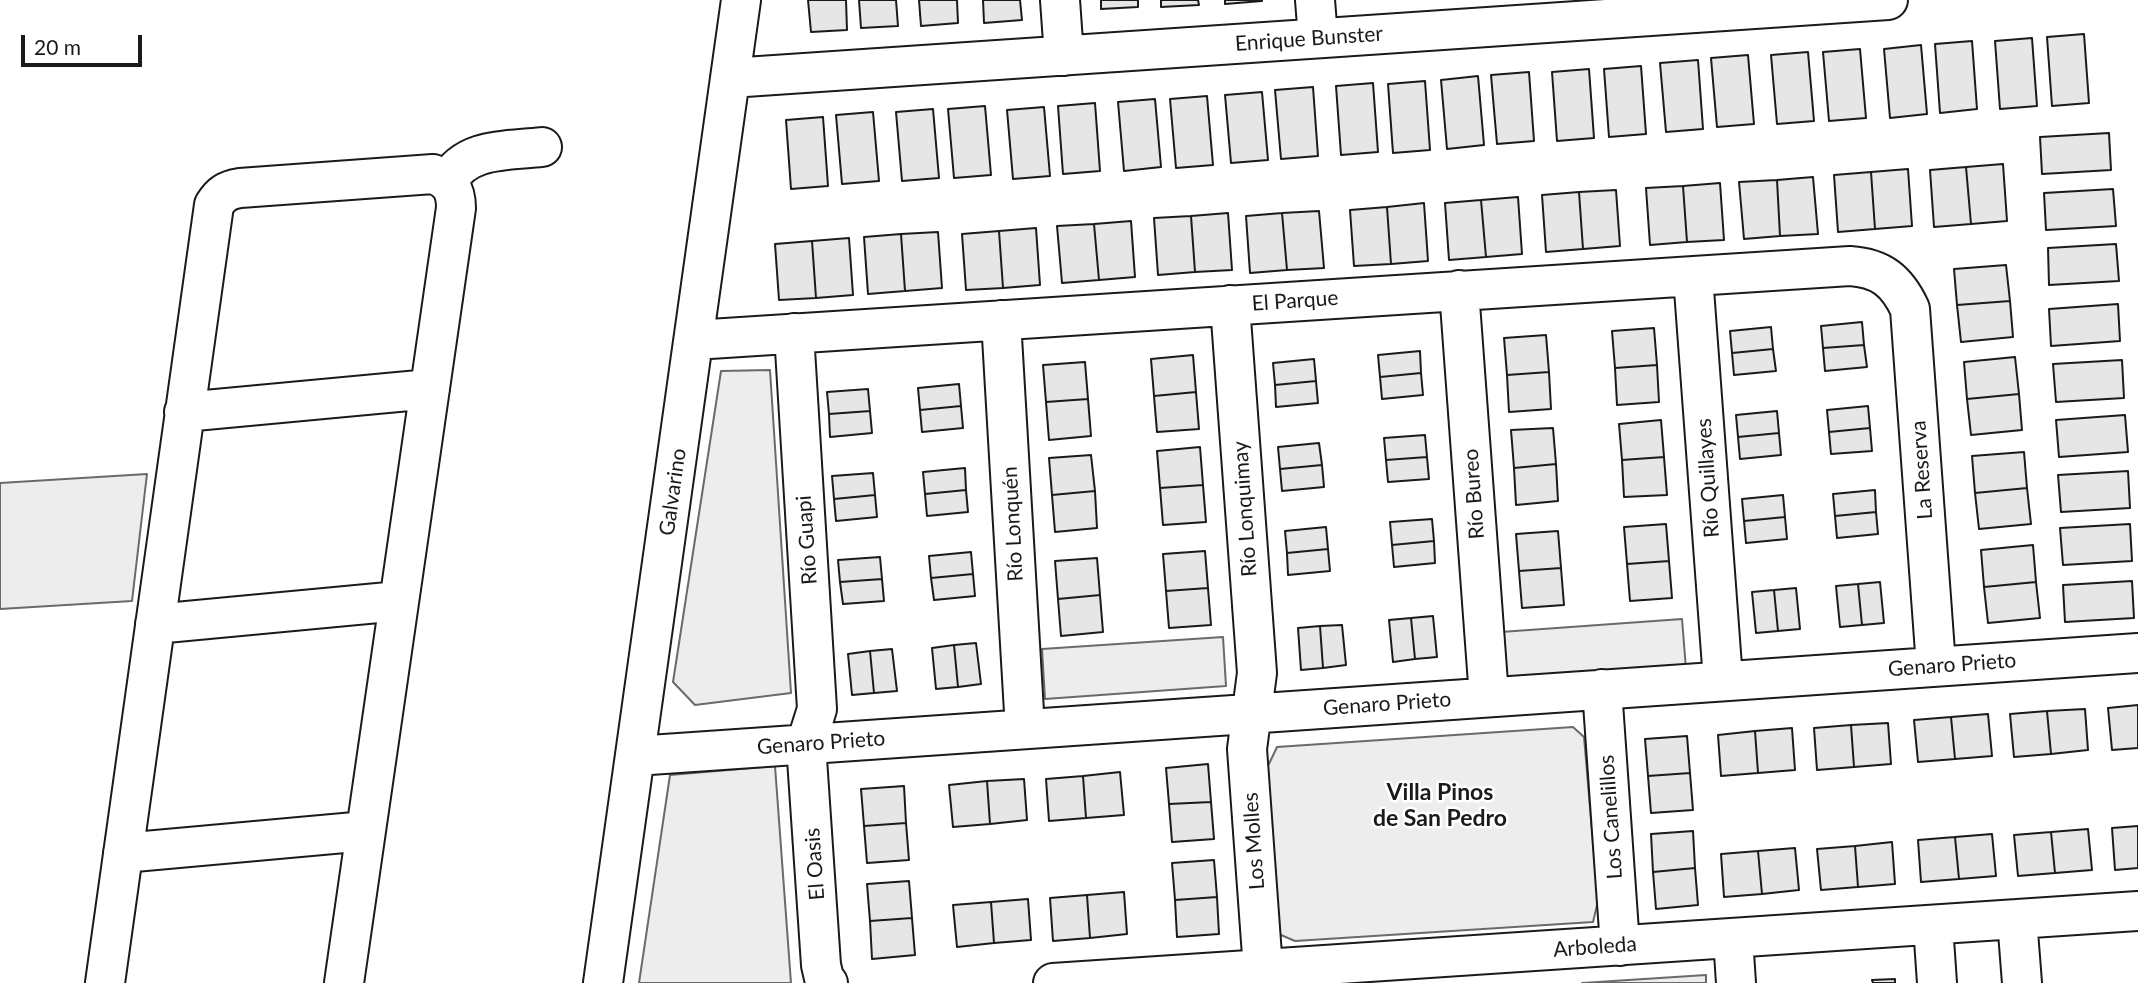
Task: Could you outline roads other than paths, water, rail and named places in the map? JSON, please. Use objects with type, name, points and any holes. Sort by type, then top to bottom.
[{"type":"street","name":"Galvarino","points":[[603,983],[741,0]]},
{"type":"street","points":[[1060,0],[1064,56]]},
{"type":"street","points":[[1315,0],[1318,38]]},
{"type":"street","name":"Enrique Bunster","points":[[730,78],[1318,38],[1567,11],[1888,0]]},
{"type":"street","points":[[448,181],[459,165],[472,157],[542,147]]},
{"type":"street","points":[[105,983],[214,205],[219,197],[229,190],[240,188],[433,174],[448,181],[454,189],[456,208],[344,983]]},
{"type":"street","name":"El Parque","points":[[694,340],[1850,266],[1879,272],[1891,281]]},
{"type":"street","name":"Río Quillayes","points":[[1693,276],[1723,680]]},
{"type":"street","name":"La Reserva","points":[[1891,281],[1903,293],[1910,309],[1936,666]]},
{"type":"street","name":"Río Bureo","points":[[1460,290],[1489,697]]},
{"type":"street","name":"Río Lonquimay","points":[[1230,305],[1258,673],[1252,713]]},
{"type":"street","name":"Río Lonquén","points":[[1001,320],[1025,729]]},
{"type":"street","name":"Río Guapi","points":[[794,333],[817,709],[806,744]]},
{"type":"street","points":[[184,412],[430,388]]},
{"type":"street","points":[[155,624],[399,601]]},
{"type":"street","name":"Genaro Prieto","points":[[635,756],[2138,653]]},
{"type":"street","name":"Los Canelillos","points":[[1602,689],[1620,946]]},
{"type":"street","name":"Los Molles","points":[[1252,713],[1247,749],[1264,976]]},
{"type":"street","name":"El Oasis","points":[[806,744],[821,965],[828,983]]},
{"type":"street","points":[[123,853],[366,831]]},
{"type":"street","name":"Arboleda","points":[[1053,983],[1498,968],[1620,946],[2138,911]]},
{"type":"street","points":[[2017,919],[2022,983]]},
{"type":"street","points":[[1933,925],[1937,983]]},
{"type":"street","points":[[1733,938],[1736,983]]},
{"type":"district","name":"Villa Pinos de San Pedro","points":[[1440,806]]}]
